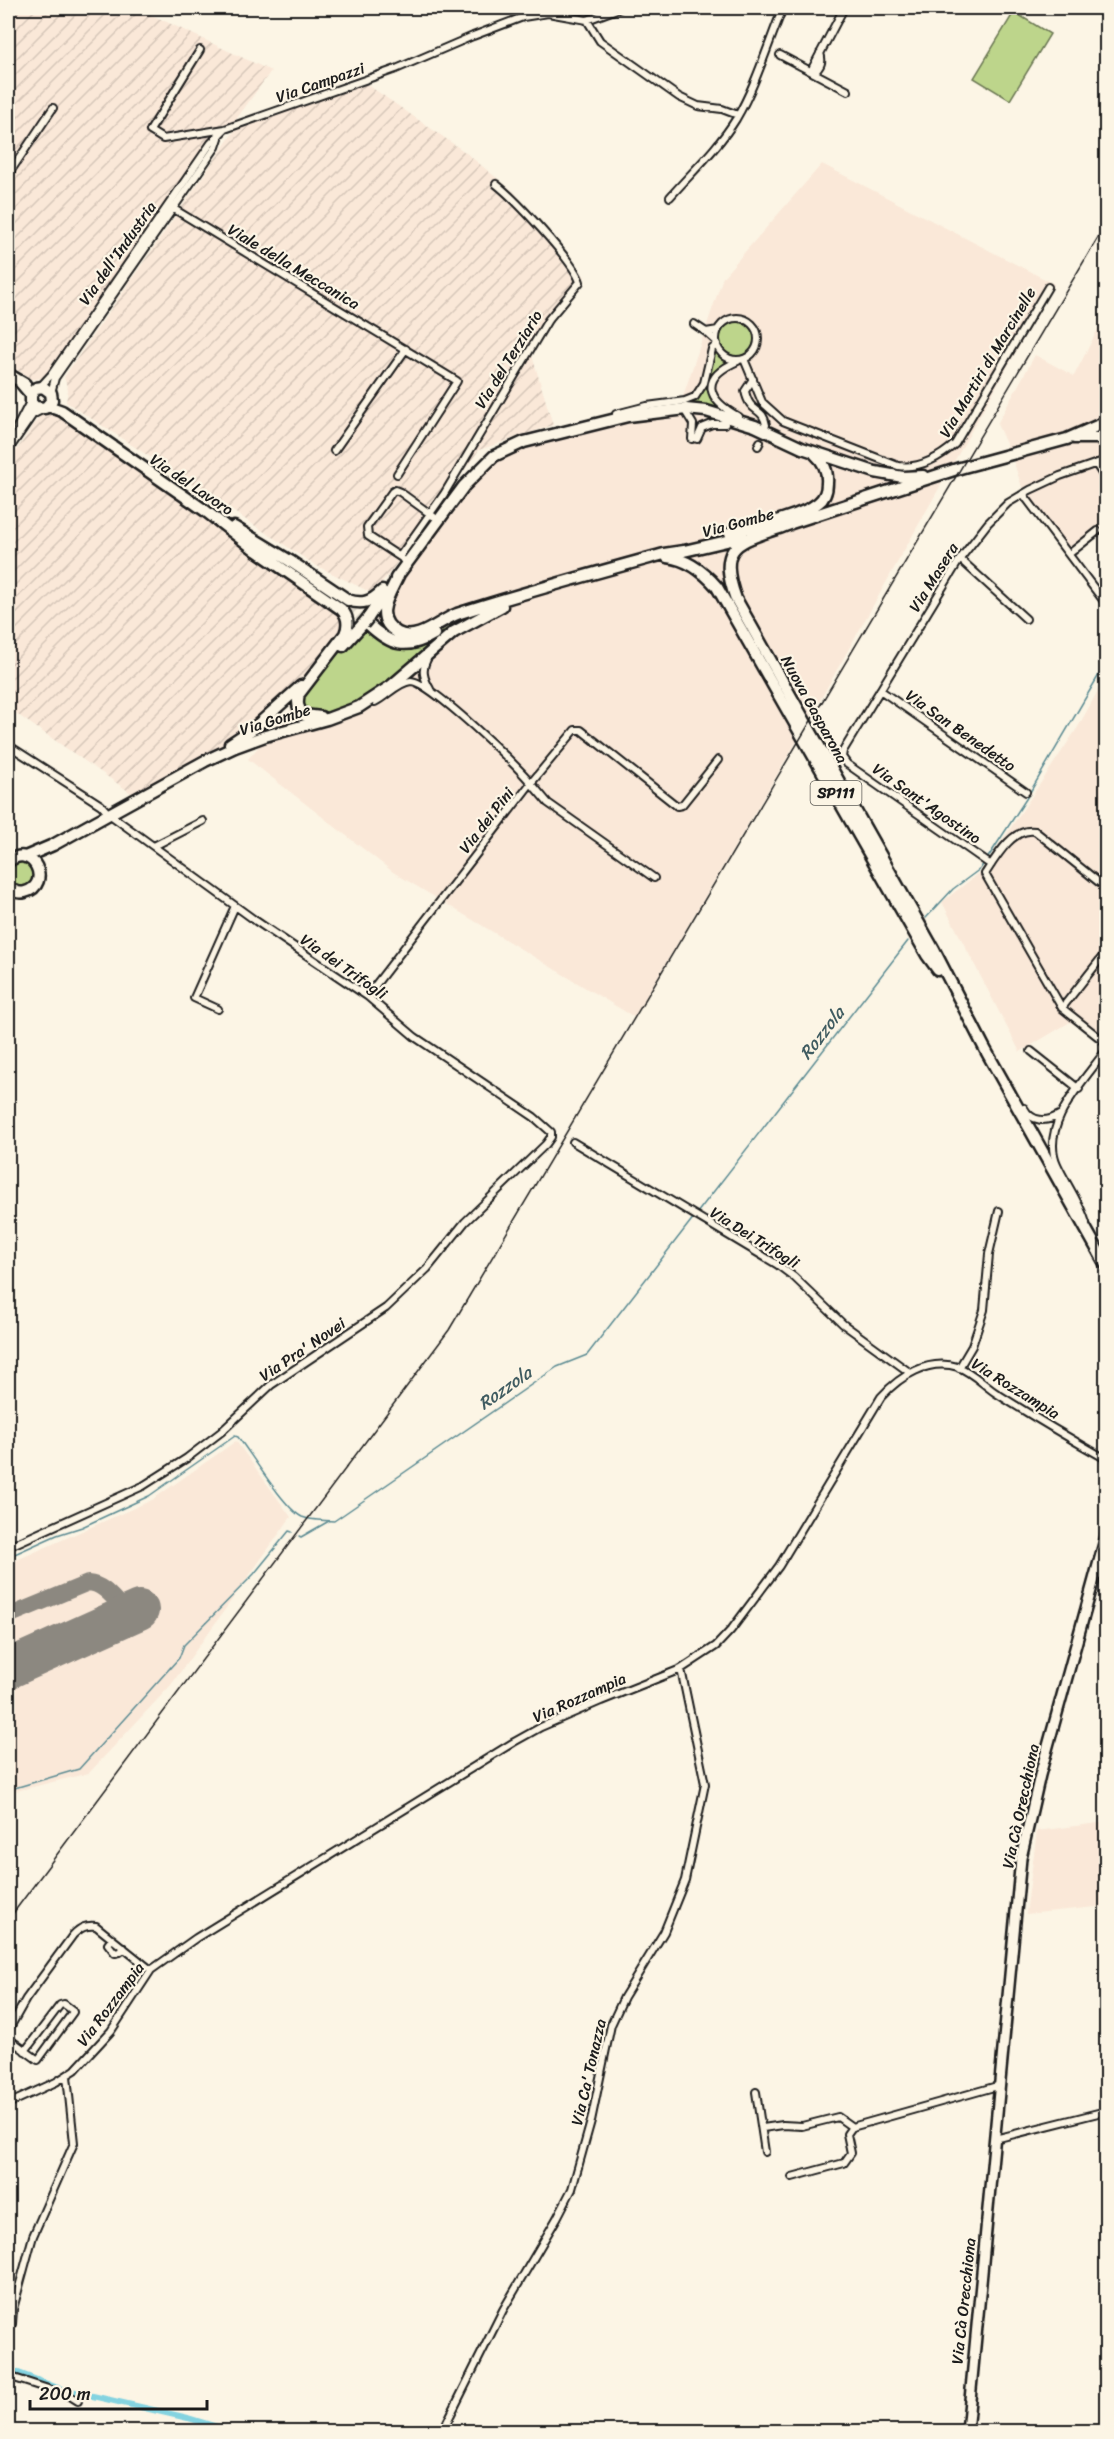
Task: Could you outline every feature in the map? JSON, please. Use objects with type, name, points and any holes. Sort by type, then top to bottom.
[{"type":"main road","points":[[8,374],[34,393],[35,407],[48,402],[46,388],[34,393]]},
{"type":"main road","name":"Via del Lavoro","points":[[48,402],[307,579]]},
{"type":"main road","name":"Via del Terziario","points":[[681,410],[886,475],[903,477],[942,474]]},
{"type":"main road","name":"Via del Terziario","points":[[205,761],[254,728],[366,622],[399,574],[403,560],[434,517],[484,465],[501,452],[524,442],[580,426],[628,416],[681,410],[706,411],[761,426],[783,441]]},
{"type":"main road","points":[[1092,427],[1107,416]]},
{"type":"main road","points":[[1067,439],[1107,422]]},
{"type":"main road","points":[[1067,439],[1106,439],[1104,431],[1107,422]]},
{"type":"main road","name":"Via Gombe","points":[[470,610],[660,555],[727,542],[790,524],[957,469],[1067,439]]},
{"type":"main road","points":[[812,452],[820,459],[827,472],[831,499],[826,509],[819,514]]},
{"type":"main road","points":[[660,555],[802,512],[818,504],[826,494],[827,472]]},
{"type":"main road","points":[[203,509],[257,540],[354,602],[363,603],[373,599],[399,574]]},
{"type":"main road","points":[[203,509],[257,551],[344,612],[347,621],[345,634],[299,694],[297,705],[300,712],[309,717],[322,717],[359,707]]},
{"type":"main road","name":"Nuova Gasparona","points":[[790,524],[745,540],[734,548],[728,559],[728,569],[736,599],[934,950],[985,1049],[1105,1259]]},
{"type":"main road","points":[[727,542],[751,527]]},
{"type":"main road","name":"SP111","points":[[727,542],[722,555],[723,573],[736,599]]},
{"type":"main road","name":"Nuova Gasparona","points":[[660,555],[684,561],[709,578],[717,587],[927,955],[958,998]]},
{"type":"main road","points":[[399,574],[383,607],[386,621],[398,632],[404,635],[414,635],[454,615],[470,610]]},
{"type":"main road","name":"Via Gombe","points":[[14,857],[53,845],[205,761],[265,736],[327,719],[359,707],[391,686],[442,641],[471,621],[524,594]]},
{"type":"main road","points":[[366,622],[386,640],[410,644],[430,636],[470,610]]},
{"type":"main road","points":[[8,887],[16,892],[27,892],[35,885],[39,877],[41,859],[53,845]]},
{"type":"main road","points":[[14,857],[37,866],[39,877]]},
{"type":"main road","name":"Via Cà Orecchiona","points":[[967,2432],[978,2293],[1001,2085],[1021,1858],[1040,1775],[1107,1536]]},
{"type":"street","points":[[620,8],[587,20],[600,41],[679,97],[698,106],[722,109],[738,115]]},
{"type":"street","points":[[670,197],[714,149],[738,115],[783,8]]},
{"type":"street","points":[[814,72],[820,67],[822,60],[820,53],[844,8]]},
{"type":"street","name":"Via Campazzi","points":[[200,50],[150,131],[163,139],[225,129],[396,69],[523,17],[548,13],[587,20]]},
{"type":"street","points":[[780,55],[848,91]]},
{"type":"street","points":[[8,175],[53,108]]},
{"type":"street","name":"Via dell'Industria","points":[[8,449],[32,414],[48,402],[55,378],[171,208],[211,143],[225,129]]},
{"type":"street","name":"Via del Terziario","points":[[434,517],[456,474],[548,320],[580,282],[571,266],[520,206],[496,184]]},
{"type":"street","name":"Via dell'Industria","points":[[8,442],[34,393],[51,375],[171,208]]},
{"type":"street","name":"Viale della Meccanica","points":[[171,208],[457,381],[397,474]]},
{"type":"street","name":"Via Martiri di Marcinelle","points":[[742,360],[762,402],[783,421],[898,466],[921,464],[945,452],[955,444],[1048,287]]},
{"type":"street","points":[[694,324],[706,332],[723,355],[728,358],[742,360],[751,356],[758,345],[758,334],[752,324],[744,318],[732,318],[723,323],[718,330],[716,343]]},
{"type":"street","points":[[706,332],[718,330]]},
{"type":"street","name":"Via del Terziario","points":[[580,426],[634,409],[691,400],[701,391],[712,348],[716,343]]},
{"type":"street","points":[[334,451],[406,349]]},
{"type":"street","name":"Via del Terziario","points":[[742,360],[716,373],[712,381],[712,390],[716,401],[724,408],[761,426]]},
{"type":"street","points":[[753,379],[745,391],[749,406],[763,416],[761,426]]},
{"type":"street","points":[[681,410],[693,424],[695,439],[702,428],[712,424],[725,424]]},
{"type":"street","name":"Via Masera","points":[[848,764],[842,757],[843,751],[960,559],[998,512],[1008,502],[1060,476],[1106,460]]},
{"type":"street","points":[[1096,464],[1107,480]]},
{"type":"street","points":[[456,474],[465,485]]},
{"type":"street","points":[[403,560],[368,536],[367,527],[395,490],[434,517]]},
{"type":"street","points":[[1023,494],[1107,604]]},
{"type":"street","points":[[1069,554],[1098,531]]},
{"type":"street","points":[[960,559],[1026,619]]},
{"type":"street","points":[[432,692],[424,676],[424,664],[442,641]]},
{"type":"street","points":[[359,707],[381,699],[399,686],[411,681],[432,692],[493,743],[531,783],[575,730],[581,730],[677,806],[682,805],[718,760]]},
{"type":"street","name":"Via San Benedetto","points":[[880,690],[1026,792]]},
{"type":"street","name":"Via dei Trifogli","points":[[8,746],[101,805],[109,814],[235,906],[367,996],[415,1037],[547,1126],[551,1137],[546,1144]]},
{"type":"street","name":"Via Sant'Agostino","points":[[848,764],[987,862]]},
{"type":"street","name":"Via dei Pini","points":[[367,996],[531,783],[548,803],[654,878]]},
{"type":"street","points":[[154,846],[203,821]]},
{"type":"street","points":[[1107,888],[1035,831],[1026,830],[1017,833],[987,862],[985,874],[1062,1008],[1107,1043]]},
{"type":"street","points":[[218,1010],[194,998],[235,906]]},
{"type":"street","points":[[1062,1008],[1107,952]]},
{"type":"street","points":[[985,1049],[1000,1067],[1027,1113],[1039,1120],[1049,1120],[1060,1115]]},
{"type":"street","points":[[1090,1235],[1084,1215],[1056,1162],[1053,1149],[1054,1132],[1060,1115],[1107,1050]]},
{"type":"street","points":[[1031,1052],[1079,1089]]},
{"type":"street","name":"Via Dei Trifogli","points":[[573,1142],[795,1277],[843,1324],[909,1372]]},
{"type":"street","name":"Via Pra' Novei","points":[[8,1547],[143,1486],[187,1458],[221,1432],[271,1385],[386,1308],[427,1269],[465,1222],[546,1144]]},
{"type":"street","points":[[959,1368],[972,1346],[984,1310],[989,1254],[999,1211]]},
{"type":"street","name":"Via Rozzampia","points":[[8,2104],[67,2076],[93,2052],[111,2031],[152,1970],[247,1906],[541,1727],[681,1669],[716,1646],[731,1630],[779,1566],[881,1396],[909,1372],[934,1367],[959,1368],[1014,1404],[1107,1459]]},
{"type":"street","points":[[1096,1575],[1107,1577]]},
{"type":"street","name":"Via Ca' Tonazza","points":[[442,2432],[503,2310],[572,2189],[591,2121],[611,2025],[624,1997],[664,1932],[685,1880],[705,1783],[681,1669]]},
{"type":"street","points":[[8,2031],[26,1999],[73,1935],[88,1925],[96,1926],[152,1970]]},
{"type":"street","points":[[8,2038],[25,2051],[38,2060],[72,2010],[64,2004],[60,2006],[25,2051]]},
{"type":"street","points":[[8,2331],[12,2324],[18,2289],[33,2236],[74,2143],[67,2076]]},
{"type":"street","points":[[792,2177],[844,2163],[851,2153],[847,2134],[852,2127],[1001,2085]]},
{"type":"street","points":[[756,2092],[765,2152]]},
{"type":"street","points":[[995,2139],[1107,2111]]},
{"type":"street","points":[[763,2128],[783,2125],[802,2126],[838,2117],[852,2127]]},
{"type":"street","points":[[8,2376],[70,2396],[78,2401]]},
{"type":"shaded area","points":[[8,8],[137,8],[271,71],[235,121],[209,141],[51,371],[45,377],[37,379],[31,379],[8,364]]},
{"type":"shaded area","points":[[365,83],[465,152],[515,193],[585,277],[530,349],[553,425],[479,450],[374,594],[315,565],[66,402],[68,390],[64,377],[235,130]]},
{"type":"shaded area","points":[[822,164],[1054,284],[798,739],[634,1017],[393,872],[248,759],[383,603],[494,455],[680,405],[723,277]]},
{"type":"shaded area","points":[[1106,313],[1106,526],[1069,554],[1024,493],[1012,457],[997,424],[1035,355],[1074,376]]},
{"type":"shaded area","points":[[52,412],[326,603],[341,618],[341,629],[329,648],[267,709],[224,745],[134,795],[8,708],[8,463],[39,417]]},
{"type":"shaded area","points":[[1106,676],[1106,1042],[1070,1022],[1020,1052],[942,902],[982,871],[1078,727]]},
{"type":"shaded area","points":[[236,1441],[291,1517],[171,1685],[89,1773],[8,1793],[8,1564],[152,1500]]},
{"type":"shaded area","points":[[1106,1822],[1106,1906],[1026,1914],[1037,1831]]},
{"type":"green space","points":[[1014,12],[1050,34],[1010,100],[974,78]]},
{"type":"green space","points":[[737,322],[749,327],[754,339],[749,351],[737,356],[725,351],[720,339],[725,327]]},
{"type":"green space","points":[[714,350],[727,361],[715,372],[709,383],[710,394],[720,409],[691,403],[706,387]]},
{"type":"green space","points":[[491,607],[456,625],[406,670],[354,706],[325,714],[303,710],[300,698],[327,665],[366,626],[379,639],[429,640],[466,614]]},
{"type":"green space","points":[[21,862],[30,866],[34,875],[30,884],[21,888],[12,884],[8,875],[12,866]]},
{"type":"waterway","name":"Rozzola","points":[[987,859],[1026,799],[1106,663]]},
{"type":"waterway","name":"Rozzola","points":[[926,918],[953,889],[980,869],[984,863]]},
{"type":"waterway","name":"Rozzola","points":[[697,1213],[908,941]]},
{"type":"waterway","name":"Rozzola","points":[[8,1557],[57,1535],[82,1527],[149,1496],[235,1436],[295,1512],[302,1517],[314,1520],[334,1521],[557,1367],[587,1355],[694,1217]]},
{"type":"waterway","points":[[299,1536],[329,1521]]},
{"type":"waterway","points":[[8,1790],[79,1769],[179,1658],[184,1645],[254,1574],[289,1531],[292,1532]]},
{"type":"waterway","points":[[8,2369],[58,2388],[188,2418],[234,2432]]},
{"type":"taxiway","points":[[8,1616],[88,1583],[103,1588],[111,1595],[122,1607],[122,1618]]},
{"type":"runway","points":[[8,1669],[139,1610]]},
{"type":"tunnel","points":[[335,597],[354,610],[368,624]]},
{"type":"railway","points":[[8,1920],[449,1330],[1106,224]]}]
